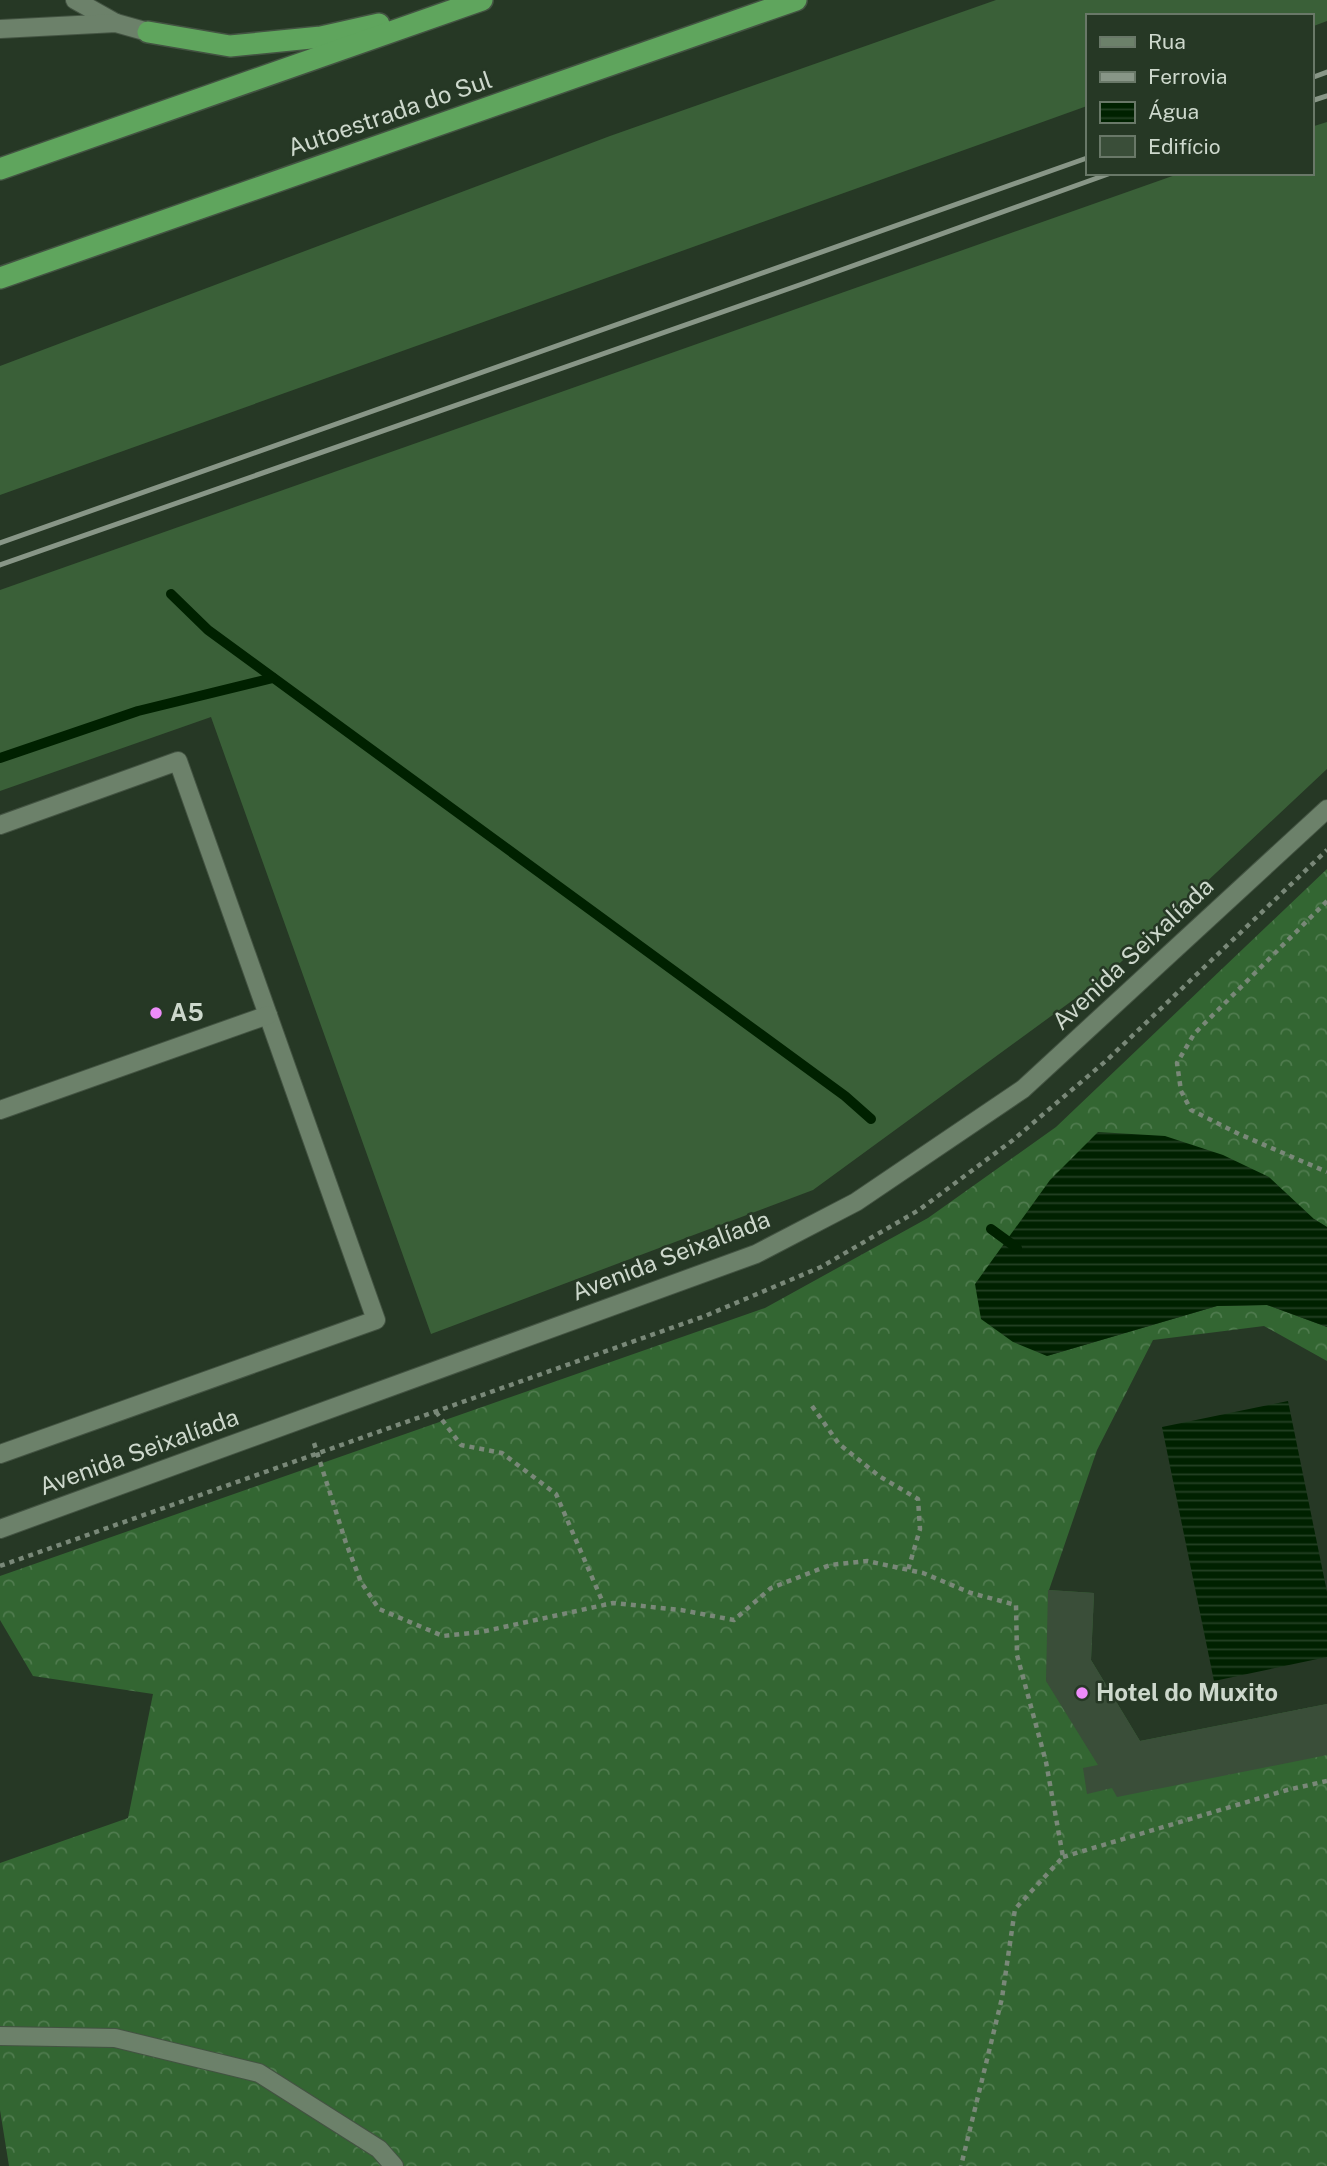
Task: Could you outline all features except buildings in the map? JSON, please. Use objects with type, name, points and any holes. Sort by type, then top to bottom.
[{"type":"highway","name":"Autoestrada do Sul","points":[[0,278],[796,0]]},
{"type":"highway","points":[[148,32],[230,46],[321,37],[478,1]]},
{"type":"highway","points":[[0,169],[478,1]]},
{"type":"street","points":[[75,0],[116,23],[148,32]]},
{"type":"street","points":[[0,29],[116,23]]},
{"type":"street","points":[[0,825],[178,761],[376,1320],[5,1452]]},
{"type":"street","name":"Avenida Seixalíada","points":[[0,1529],[756,1254],[856,1202],[1023,1089],[1327,808]]},
{"type":"street","points":[[0,1110],[268,1015]]},
{"type":"street","points":[[0,2036],[115,2038],[258,2073],[379,2149],[394,2166]]},
{"type":"path","points":[[1327,901],[1194,1034],[1177,1063],[1181,1091],[1191,1110],[1327,1172]]},
{"type":"path","points":[[813,1406],[839,1444],[879,1476],[918,1499],[920,1529],[908,1570]]},
{"type":"path","points":[[436,1412],[461,1445],[502,1453],[556,1494],[604,1605]]},
{"type":"path","points":[[306,1418],[361,1582],[379,1609],[443,1636],[481,1632],[613,1603],[681,1610],[734,1620],[771,1588],[830,1565],[867,1561],[923,1573],[971,1593],[1016,1605],[1017,1655],[1046,1762],[1063,1857]]},
{"type":"path","points":[[961,2166],[1002,1998],[1015,1909],[1063,1857],[1287,1790],[1327,1781]]},
{"type":"shaded area","points":[[996,0],[1327,0],[1327,21],[1313,26],[1313,14],[1086,14],[1086,106],[0,495],[0,366],[610,136]]},
{"type":"shaded area","points":[[1327,122],[1327,769],[1106,976],[813,1190],[431,1334],[211,717],[0,791],[0,590],[1175,175],[1313,175],[1313,126]]},
{"type":"green space","points":[[1327,869],[1327,1227],[1314,1219],[1047,1356],[1217,1306],[1267,1305],[1327,1327],[1327,1361],[1264,1326],[1153,1340],[1097,1450],[1049,1590],[1094,1593],[1091,1660],[1140,1741],[1327,1704],[1327,2166],[9,2166],[0,2110],[0,1863],[128,1818],[153,1694],[33,1676],[0,1620],[0,1576],[765,1308],[928,1218],[1056,1127]]},
{"type":"water","points":[[1098,1132],[1165,1136],[1223,1155],[1269,1177],[1314,1219],[1327,1227],[1327,1327],[1267,1305],[1217,1306],[1047,1356],[1013,1342],[981,1319],[975,1284],[1050,1180]]},
{"type":"water","points":[[1288,1401],[1327,1592],[1327,1657],[1214,1681],[1162,1427]]},
{"type":"waterway","points":[[171,594],[208,630],[845,1096],[871,1119]]},
{"type":"waterway","points":[[0,758],[138,711],[273,678]]},
{"type":"waterway","points":[[991,1229],[1017,1248]]},
{"type":"railway","points":[[1313,77],[1327,72]]},
{"type":"railway","points":[[1313,100],[1327,96]]},
{"type":"railway","points":[[0,543],[1086,158]]},
{"type":"railway","points":[[0,565],[1105,175]]},
{"type":"place","name":"A5","points":[[156,1013]]},
{"type":"place","name":"Hotel do Muxito","points":[[1082,1693]]}]
